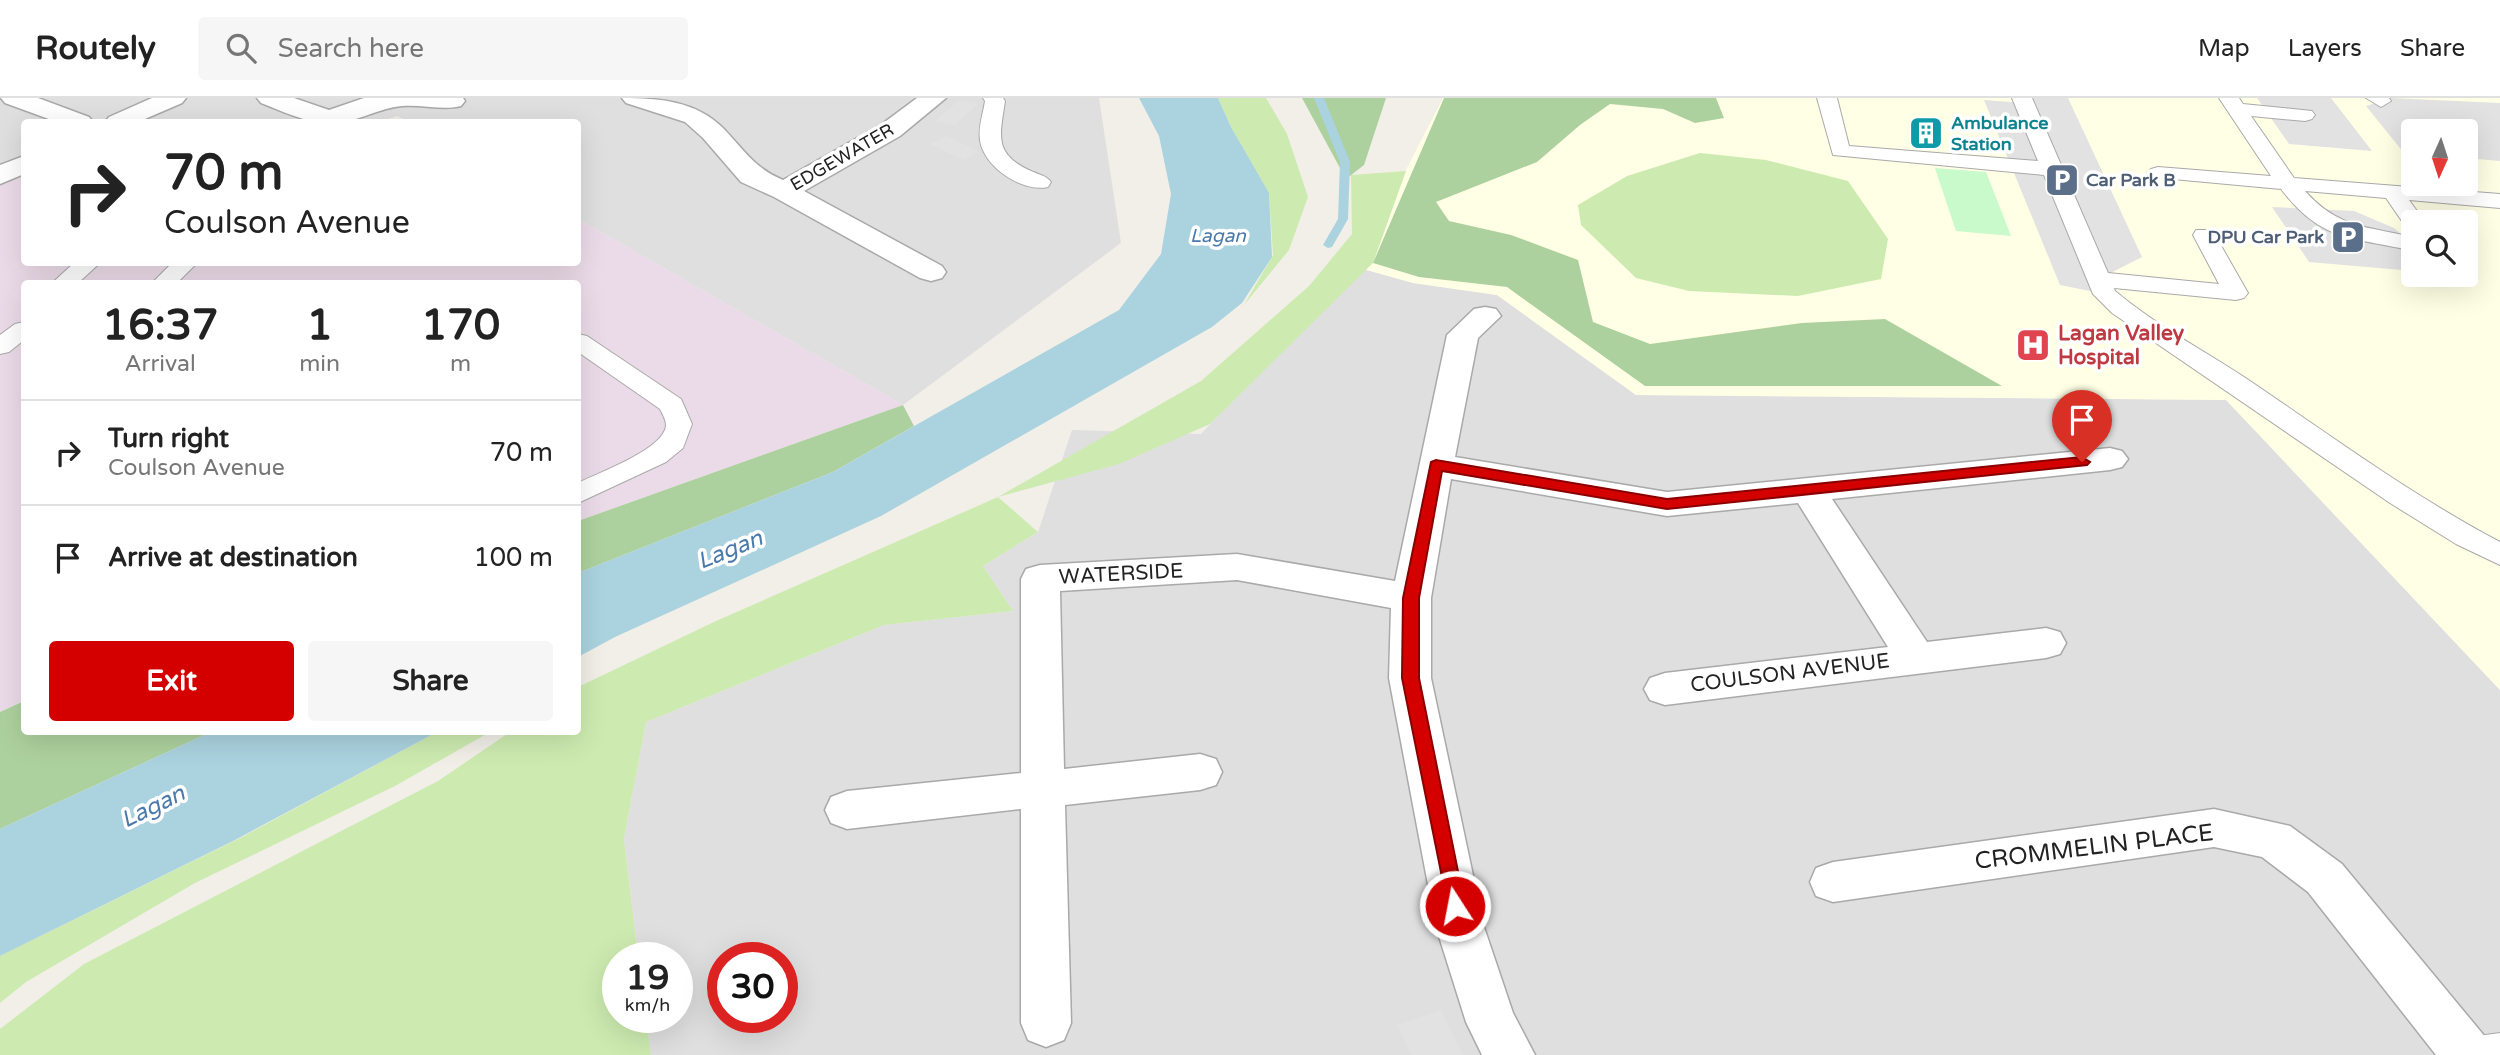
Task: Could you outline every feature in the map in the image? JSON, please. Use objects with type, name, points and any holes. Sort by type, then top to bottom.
[{"type":"street","points":[[13,98],[72,119]]},
{"type":"street","points":[[125,119],[173,98]]},
{"type":"street","points":[[270,98],[329,119],[380,101],[406,98],[452,101]]},
{"type":"street","name":"EDGEWATER","points":[[635,98],[694,117],[712,132],[751,176],[784,191],[931,272]]},
{"type":"street","name":"EDGEWATER","points":[[784,191],[891,130],[933,98]]},
{"type":"street","points":[[0,176],[21,166]]},
{"type":"street","points":[[1485,316],[1463,335],[1436,465],[1411,598],[1410,678],[1460,927],[1491,1022],[1509,1055]]},
{"type":"street","points":[[1436,465],[1667,504],[2110,459]]},
{"type":"street","name":"COULSON AVENUE","points":[[1808,490],[1916,658]]},
{"type":"street","name":"WATERSIDE","points":[[1046,1023],[1040,579],[1237,567],[1411,598]]},
{"type":"street","name":"COULSON AVENUE","points":[[1665,688],[2046,643]]},
{"type":"street","points":[[847,810],[1200,772]]},
{"type":"street","name":"CROMMELIN PLACE","points":[[1833,882],[2214,828],[2274,840],[2325,878],[2468,1055]]},
{"type":"lane","points":[[993,98],[995,101],[991,143],[999,161],[1016,173],[1040,182]]},
{"type":"lane","points":[[1826,98],[1840,151],[2053,169]]},
{"type":"lane","points":[[2022,98],[2105,294],[2130,318],[2239,385],[2400,498],[2500,555]]},
{"type":"lane","points":[[2233,104],[2305,115]]},
{"type":"lane","points":[[2233,104],[2286,182],[2334,227],[2401,231]]},
{"type":"lane","points":[[2158,173],[2500,201]]},
{"type":"lane","points":[[2392,191],[2401,213]]},
{"type":"lane","points":[[2098,279],[2236,293],[2204,235]]},
{"type":"lane","points":[[67,280],[85,266]]},
{"type":"lane","points":[[167,280],[182,266]]},
{"type":"lane","points":[[11,331],[21,316]]},
{"type":"lane","points":[[581,343],[672,405],[679,424],[674,442],[656,456],[581,493]]},
{"type":"lane","points":[[2478,1055],[2500,1052]]},
{"type":"shaded area","points":[[0,98],[1099,98],[1121,243],[903,405],[581,221],[581,119],[403,119],[397,116],[388,119],[21,119],[21,166],[0,176]]},
{"type":"shaded area","name":"Lagan Valley Hospital","points":[[1443,98],[2500,98],[2500,690],[2226,400],[1636,395],[1497,295],[1413,283],[1356,267]]},
{"type":"shaded area","name":"Car Park B","points":[[2022,98],[2068,98],[2142,257],[2099,279],[2105,294],[2060,285],[1984,100],[2023,103]]},
{"type":"shaded area","points":[[2257,98],[2331,98],[2372,151],[2289,144]]},
{"type":"shaded area","points":[[2391,98],[2500,103],[2500,161],[2478,159],[2478,119],[2401,119],[2401,149],[2366,106]]},
{"type":"shaded area","points":[[959,100],[978,104],[955,125],[935,121]]},
{"type":"shaded area","points":[[946,136],[979,151],[963,160],[930,144]]},
{"type":"shaded area","points":[[21,166],[21,266],[581,266],[581,221],[903,405],[581,520],[581,280],[21,280],[21,702],[0,712],[0,176]]},
{"type":"shaded area","name":"DPU Car Park","points":[[2272,207],[2354,211],[2394,228],[2401,234],[2401,270],[2309,262]]},
{"type":"shaded area","points":[[1356,267],[1413,283],[1497,295],[1636,395],[2226,400],[2500,690],[2500,1055],[651,1055],[648,1033],[693,1033],[693,942],[636,942],[624,839],[646,722],[884,625],[1013,611],[983,566],[1038,532],[1072,430],[1201,434]]},
{"type":"shaded area","points":[[1441,1010],[1463,1055],[1411,1055],[1397,1025]]},
{"type":"green space","points":[[1218,98],[1266,98],[1287,134],[1308,197],[1289,250],[1244,305],[1273,255],[1269,194],[1231,127]]},
{"type":"green space","points":[[1302,98],[1386,98],[1364,165],[1346,179]]},
{"type":"green space","points":[[1444,98],[1716,98],[1724,118],[1695,123],[1663,109],[1610,104],[1580,125],[1537,162],[1436,202],[1449,221],[1511,235],[1578,260],[1593,322],[1650,344],[1802,323],[1885,319],[2002,386],[1645,386],[1507,287],[1419,277],[1373,263]]},
{"type":"green space","points":[[1700,153],[1766,160],[1848,181],[1888,239],[1881,279],[1798,296],[1689,291],[1636,278],[1581,225],[1578,205],[1627,176]]},
{"type":"green space","points":[[1935,168],[1986,172],[2011,236],[1956,231]]},
{"type":"green space","points":[[1406,171],[1373,263],[1210,424],[1119,464],[998,497],[1201,381],[1309,286],[1352,234],[1351,175]]},
{"type":"green space","points":[[903,405],[914,426],[833,472],[581,572],[581,520]]},
{"type":"green space","points":[[998,497],[1038,532],[983,566],[1013,611],[884,625],[646,722],[624,839],[636,942],[602,942],[602,1033],[648,1033],[651,1055],[0,1055],[0,1029],[84,964],[438,781],[506,735],[581,735],[581,686],[716,621]]},
{"type":"green space","points":[[21,702],[21,735],[204,735],[0,829],[0,712]]},
{"type":"green space","points":[[431,735],[485,735],[395,786],[195,883],[26,982],[0,1003],[0,956],[240,838]]},
{"type":"water","name":"Lagan","points":[[1139,98],[1218,98],[1231,127],[1269,193],[1272,257],[1242,303],[1212,327],[881,516],[615,637],[581,655],[581,572],[833,472],[1119,310],[1161,254],[1171,194],[1159,136]]},
{"type":"water","name":"Lagan","points":[[204,735],[431,735],[235,840],[0,956],[0,829]]},
{"type":"waterway","points":[[1319,98],[1345,162],[1343,219],[1328,245]]},
{"type":"place","name":"Ambulance Station","points":[[1926,133]]},
{"type":"place","name":"Car Park B","points":[[2062,180]]},
{"type":"place","name":"DPU Car Park","points":[[2348,237]]},
{"type":"place","name":"Lagan Valley Hospital","points":[[2033,345]]},
{"type":"route","points":[[1455,906],[1410,678],[1411,598],[1436,465],[1667,504],[2082,462]]}]
